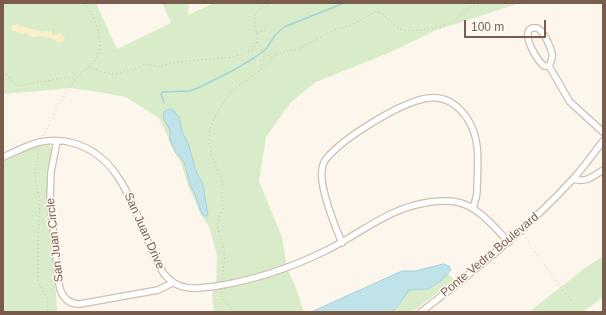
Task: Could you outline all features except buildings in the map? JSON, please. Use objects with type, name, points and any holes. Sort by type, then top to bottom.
[{"type":"street","points":[[532,28],[537,28],[542,32],[552,53],[549,66],[544,66],[537,60],[527,37],[529,30],[532,28]]},
{"type":"street","points":[[549,66],[570,102],[603,132]]},
{"type":"street","points":[[342,243],[323,187],[321,172],[326,159],[348,138],[390,113],[415,102],[429,98],[445,99],[456,105],[468,118],[474,133],[478,148],[477,192],[473,208]]},
{"type":"street","name":"San Juan Drive","points":[[3,157],[39,142],[57,141],[70,142],[87,148],[104,159],[122,182],[161,271],[166,278],[180,287],[188,288],[222,285],[270,273],[302,262],[342,243],[389,214],[409,206],[448,201],[463,203],[473,208],[509,242]]},
{"type":"street","name":"San Juan Circle","points":[[57,141],[51,172],[50,200],[59,284],[60,290],[65,299],[72,303],[80,304],[158,290],[172,283]]},
{"type":"street","name":"Ponte Vedra Boulevard","points":[[421,312],[522,230],[573,179],[603,141]]},
{"type":"street","points":[[573,179],[584,181],[603,170]]},
{"type":"path","points":[[261,70],[264,58],[258,42],[254,19],[255,14],[258,11],[271,3]]},
{"type":"path","points":[[235,312],[222,298],[225,254],[217,225],[222,210],[222,181],[211,154],[209,140],[210,130],[218,112],[232,91],[261,70],[278,54],[300,48],[332,31],[352,25],[375,12],[382,13],[398,28],[407,31],[417,31],[450,23],[469,8],[480,3]]},
{"type":"path","points":[[256,33],[266,30]]},
{"type":"path","points":[[88,66],[102,72],[116,74],[130,71],[147,64],[159,67],[177,62],[231,57],[244,54],[255,47],[258,42]]},
{"type":"path","points":[[255,47],[260,48]]},
{"type":"path","points":[[263,53],[274,58]]},
{"type":"path","points":[[3,72],[14,85],[18,86],[62,78],[76,78]]},
{"type":"path","points":[[522,230],[532,248],[554,276],[560,287],[573,302]]},
{"type":"green space","points":[[3,3],[96,3],[117,49],[171,23],[162,3],[189,3],[188,15],[214,3],[520,3],[434,31],[391,52],[316,82],[291,102],[266,137],[259,181],[282,237],[287,267],[304,312],[214,312],[212,294],[216,286],[217,256],[214,244],[209,227],[200,213],[188,185],[181,163],[159,118],[126,97],[99,92],[71,88],[3,94]]},
{"type":"green space","points":[[49,145],[52,150],[47,176],[49,220],[57,312],[3,312],[3,161],[37,146]]},
{"type":"green space","points":[[603,256],[603,297],[583,312],[529,312],[585,268]]},
{"type":"green space","points":[[448,273],[454,280],[412,312],[392,312],[399,305],[409,290],[431,287],[439,282]]},
{"type":"sand","points":[[17,24],[21,27],[40,31],[42,33],[45,31],[49,32],[51,30],[53,35],[62,33],[65,39],[60,43],[48,37],[31,37],[25,32],[24,35],[12,30],[11,26]]},
{"type":"water","points":[[170,109],[173,110],[179,117],[182,132],[188,143],[196,171],[204,187],[208,216],[202,214],[190,185],[184,162],[175,152],[170,140],[170,130],[164,120],[163,115],[164,112]]},
{"type":"water","points":[[444,264],[449,266],[451,270],[442,280],[428,289],[409,290],[399,305],[392,312],[311,312],[402,271],[415,271]]},
{"type":"waterway","points":[[164,103],[161,94],[163,92],[190,91],[200,87],[254,58],[267,48],[275,35],[284,27],[344,3]]}]
